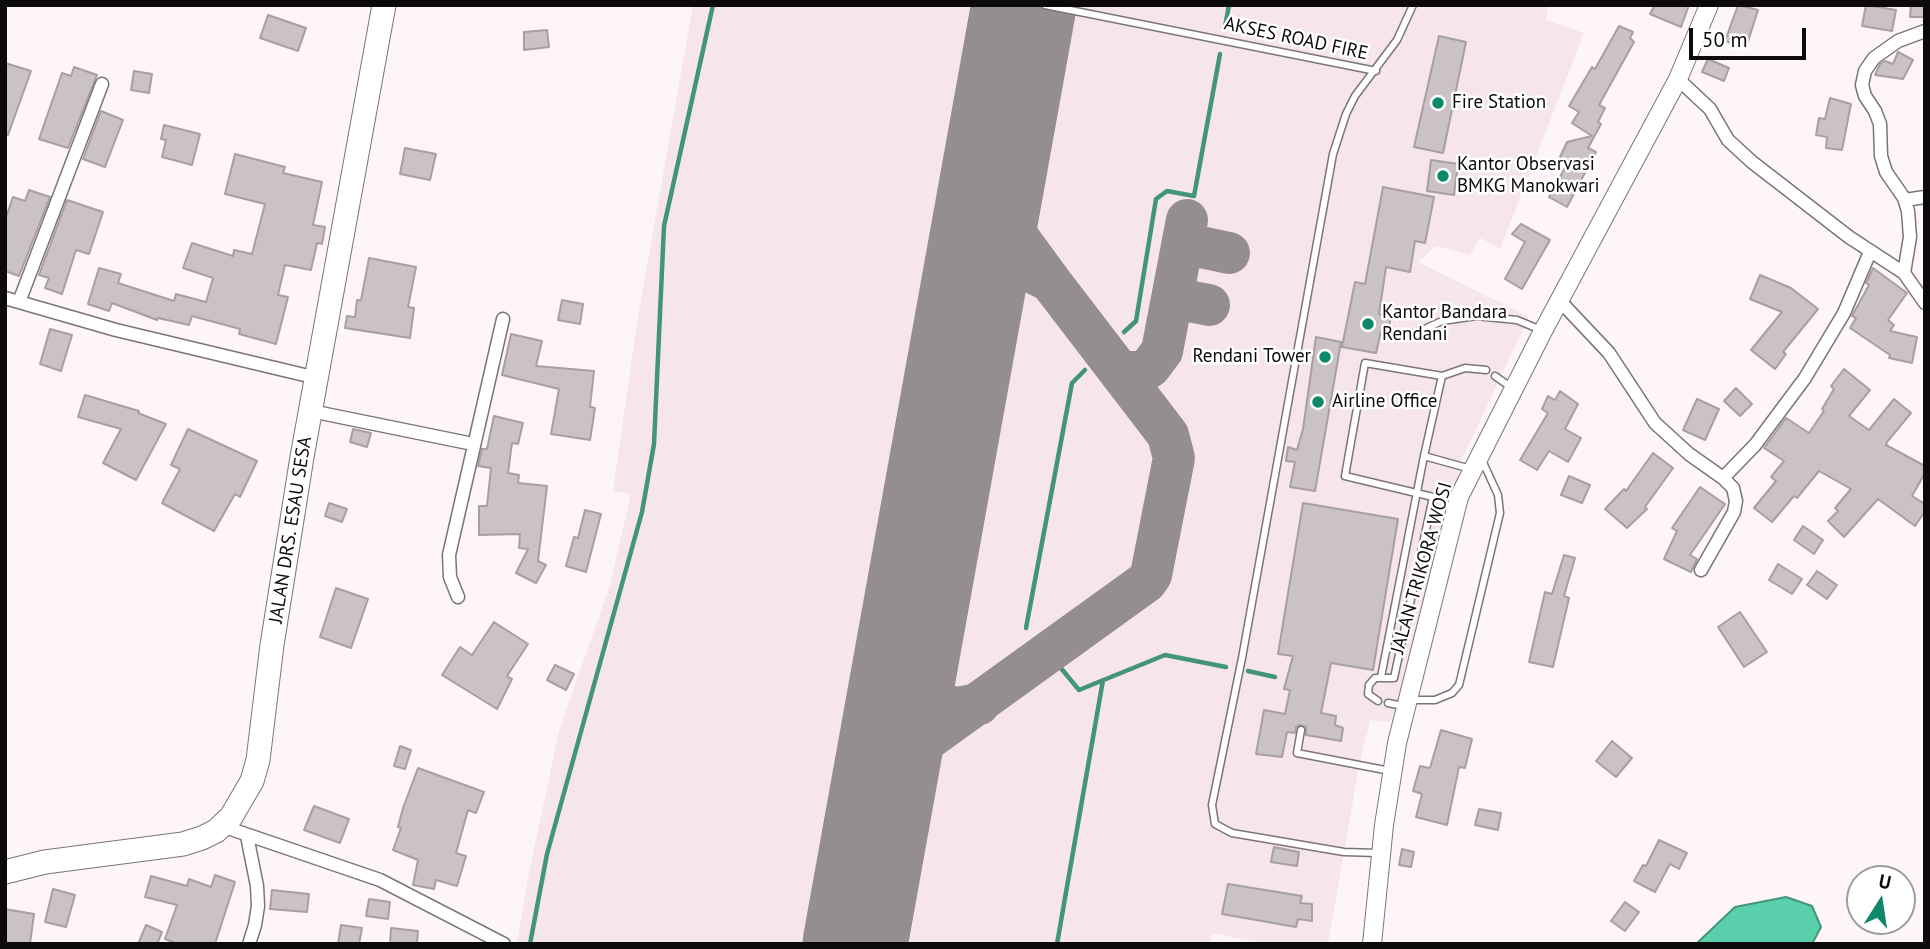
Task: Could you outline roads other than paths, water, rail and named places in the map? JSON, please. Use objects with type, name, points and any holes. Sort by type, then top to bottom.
[{"type":"highway","name":"JALAN DRS. ESAU SESA","points":[[5,872],[66,859],[183,844],[209,835],[222,826],[241,802],[252,780],[258,760],[272,645],[311,411],[384,5]]},
{"type":"street","name":"JALAN TRIKORA WOSI","points":[[1372,944],[1392,771],[1446,544],[1460,497],[1543,331],[1678,79],[1709,5]]},
{"type":"street","points":[[1904,273],[1910,225],[1905,200],[1886,172],[1881,156],[1880,124],[1862,85],[1865,71],[1874,58],[1898,41],[1925,31]]},
{"type":"street","points":[[1678,79],[1710,109],[1728,140],[1752,162],[1870,252],[1904,273],[1925,303]]},
{"type":"street","points":[[19,302],[102,83]]},
{"type":"street","points":[[1905,200],[1925,197]]},
{"type":"street","points":[[1723,478],[1755,445],[1805,378],[1844,313],[1870,252]]},
{"type":"street","points":[[5,298],[116,330],[317,378]]},
{"type":"street","points":[[1560,302],[1609,353],[1655,423],[1689,454],[1723,478],[1734,492],[1735,508],[1730,521],[1701,570]]},
{"type":"street","points":[[458,597],[450,577],[449,555],[503,319]]},
{"type":"street","points":[[311,411],[473,444]]},
{"type":"street","points":[[222,826],[380,880],[504,944]]},
{"type":"street","points":[[247,836],[258,906],[256,925],[249,944]]},
{"type":"lane","name":"AKSES ROAD FIRE","points":[[1045,5],[1376,71]]},
{"type":"lane","points":[[1381,853],[1344,852],[1232,833],[1215,824],[1212,804],[1242,658],[1333,154],[1355,96],[1397,40],[1413,5]]},
{"type":"lane","points":[[1409,336],[1442,321],[1476,316],[1517,320],[1543,331]]},
{"type":"lane","points":[[1378,701],[1371,697],[1367,690],[1372,681],[1381,677],[1394,678],[1433,497],[1345,476],[1365,363],[1441,376],[1465,368],[1486,370]]},
{"type":"lane","points":[[1381,677],[1415,492],[1441,376]]},
{"type":"lane","points":[[1494,376],[1514,389]]},
{"type":"lane","points":[[1388,703],[1407,704],[1435,700],[1452,693],[1459,685],[1501,504],[1476,462],[1424,456]]},
{"type":"lane","points":[[1301,730],[1297,752],[1392,771]]},
{"type":"waterway","points":[[530,944],[547,854],[642,512],[654,444],[664,226],[713,5]]},
{"type":"waterway","points":[[1225,27],[1229,5]]},
{"type":"waterway","points":[[1124,332],[1136,321],[1156,199],[1167,191],[1194,196],[1220,54]]},
{"type":"waterway","points":[[1026,628],[1072,383],[1085,370]]},
{"type":"waterway","points":[[1060,667],[1079,690],[1165,655],[1226,667]]},
{"type":"waterway","points":[[1248,671],[1275,677]]},
{"type":"waterway","points":[[1057,944],[1103,680]]},
{"type":"place","name":"Fire Station","points":[[1438,103]]},
{"type":"place","name":"Kantor Observasi BMKG Manokwari","points":[[1443,176]]},
{"type":"place","name":"Kantor Bandara Rendani","points":[[1368,324]]},
{"type":"place","name":"Rendani Tower","points":[[1325,357]]},
{"type":"place","name":"Airline Office","points":[[1318,402]]}]
